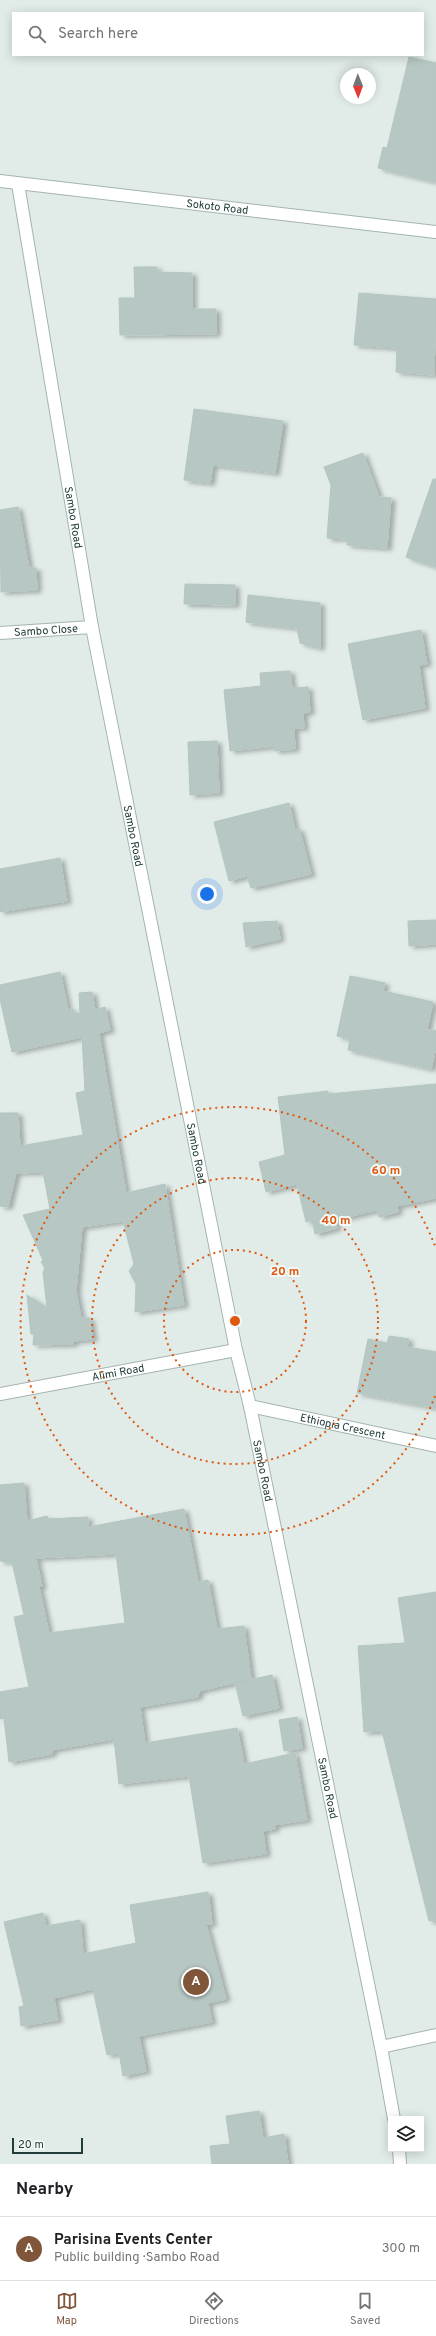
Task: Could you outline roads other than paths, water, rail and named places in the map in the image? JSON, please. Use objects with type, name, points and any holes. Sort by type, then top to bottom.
[{"type":"street","name":"Sokoto Road","points":[[0,181],[436,232]]},
{"type":"street","name":"Sambo Road","points":[[18,184],[92,627],[236,1350],[250,1406],[381,2047],[393,2116]]},
{"type":"street","name":"Sambo Close","points":[[0,633],[92,627]]},
{"type":"street","name":"Alimi Road","points":[[0,1394],[236,1350]]},
{"type":"street","name":"Ethiopia Crescent","points":[[250,1406],[436,1446]]},
{"type":"street","points":[[381,2047],[436,2035]]},
{"type":"street","points":[[399,2152],[400,2164]]},
{"type":"place","name":"Parisina Events Center","points":[[196,1982]]}]
